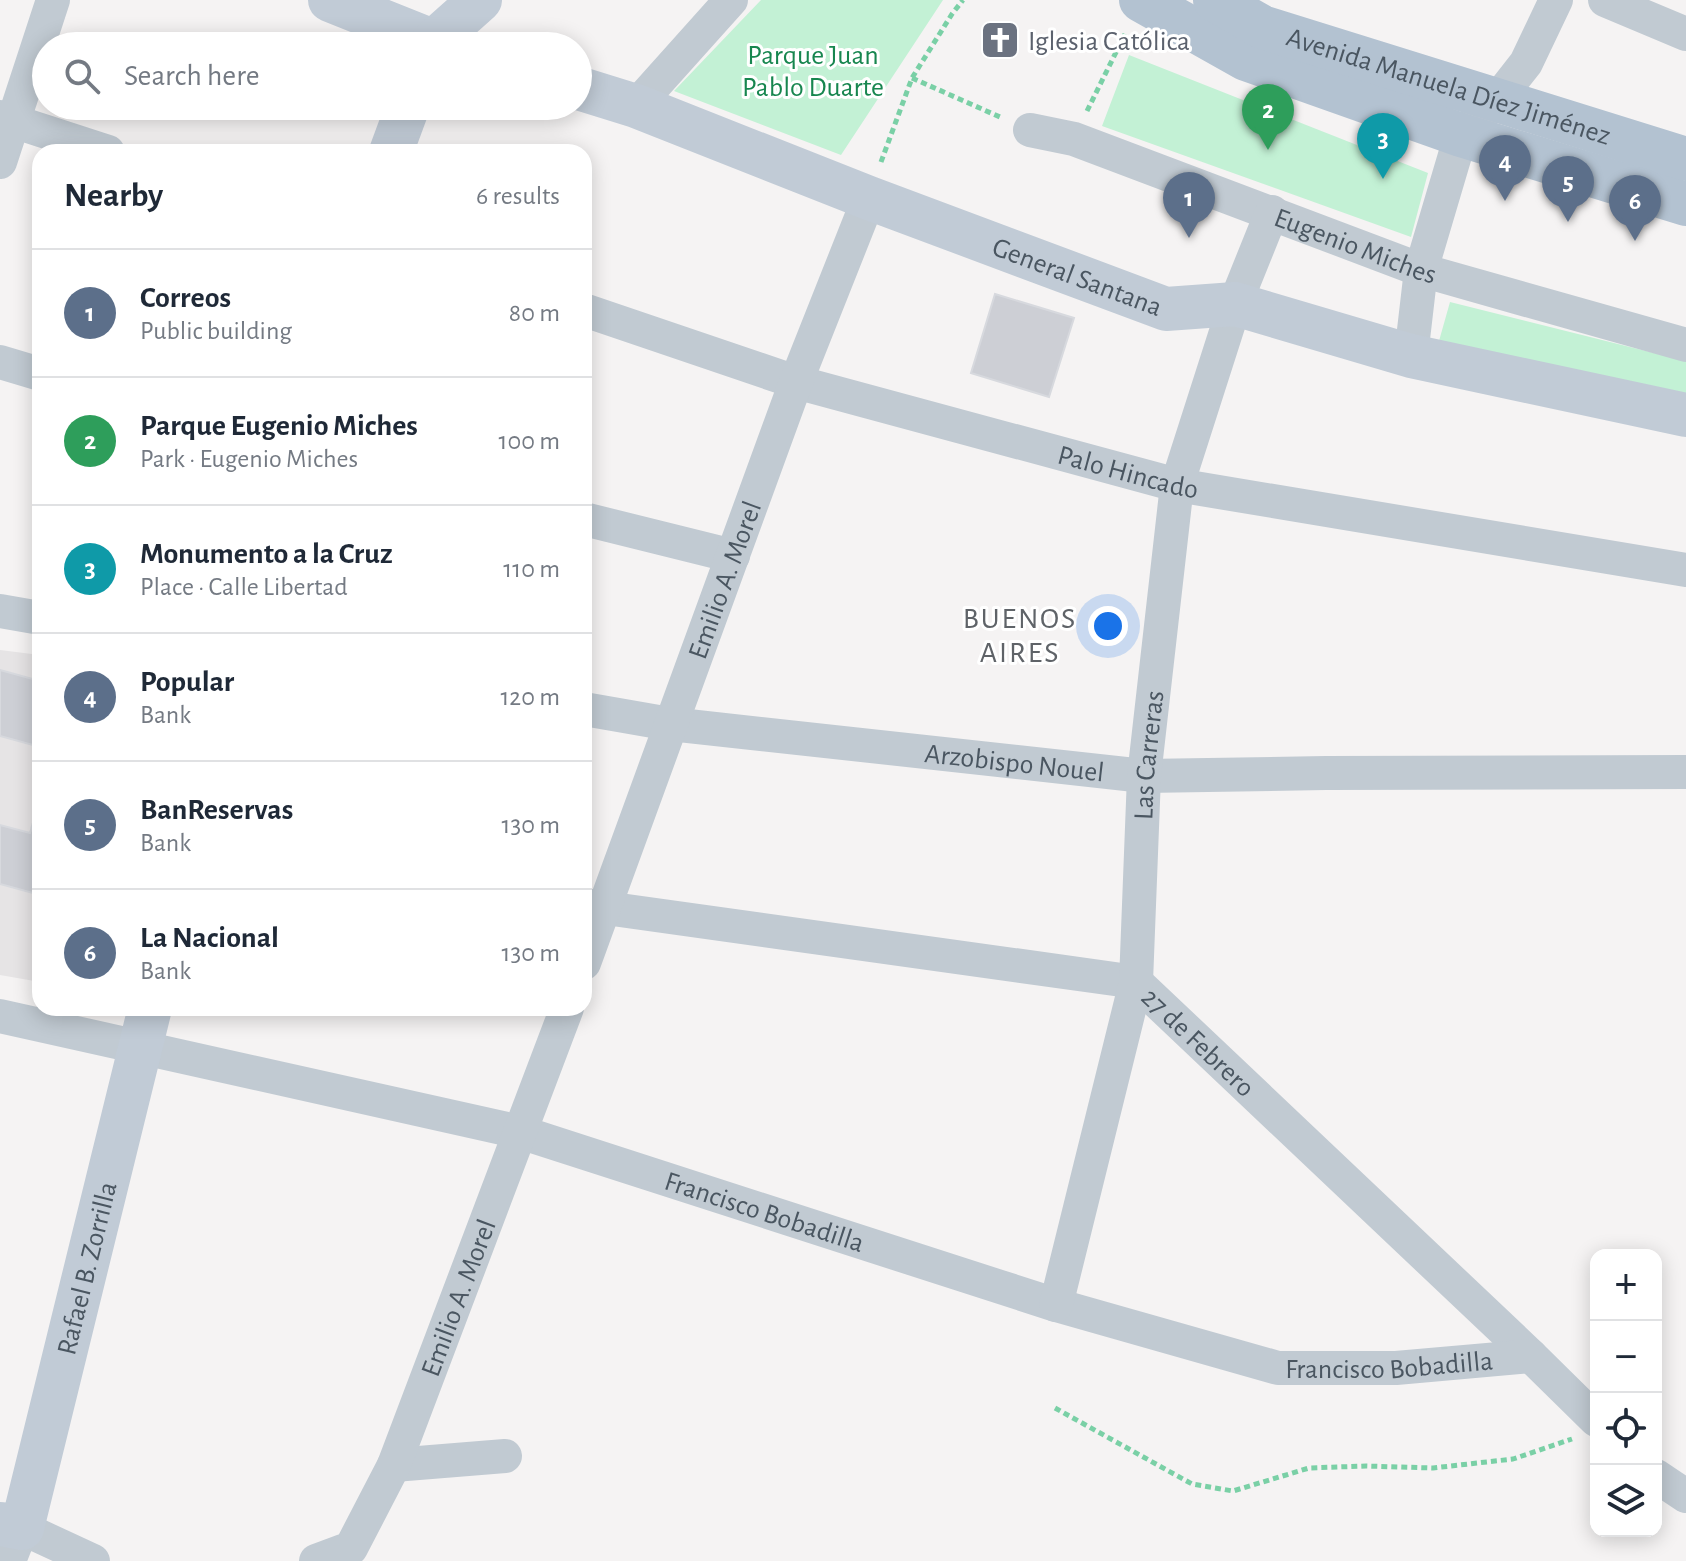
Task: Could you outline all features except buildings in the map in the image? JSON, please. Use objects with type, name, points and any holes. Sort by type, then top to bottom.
[{"type":"main road","name":"Avenida Manuela Díez Jiménez","points":[[1141,0],[1246,59],[1461,135],[1686,204]]},
{"type":"main road","name":"Avenida Manuela Díez Jiménez","points":[[1215,0],[1262,27],[1686,159]]},
{"type":"street","points":[[40,32],[53,0]]},
{"type":"street","points":[[330,0],[406,32]]},
{"type":"street","points":[[449,32],[480,0]]},
{"type":"street","points":[[636,106],[731,0]]},
{"type":"street","points":[[1411,356],[1421,270],[1461,135],[1497,100],[1526,63],[1556,0]]},
{"type":"street","points":[[1605,0],[1686,34]]},
{"type":"street","points":[[0,162],[6,119],[32,53]]},
{"type":"street","name":"General Santana","points":[[592,92],[636,106],[869,198],[1166,309],[1235,304],[1411,356],[1686,415]]},
{"type":"street","points":[[6,119],[83,144]]},
{"type":"street","points":[[394,144],[403,120]]},
{"type":"street","name":"Eugenio Miches","points":[[1030,130],[1074,139],[1421,270],[1686,345]]},
{"type":"street","name":"Emilio A. Morel","points":[[594,907],[670,724],[796,382],[869,198]]},
{"type":"street","name":"Las Carreras","points":[[1056,1305],[1136,982],[1144,776],[1177,485],[1235,304],[1272,212]]},
{"type":"street","name":"Palo Hincado","points":[[592,313],[796,382],[1177,485],[1686,570]]},
{"type":"street","points":[[0,362],[32,372]]},
{"type":"street","points":[[592,521],[733,556]]},
{"type":"street","points":[[0,611],[32,617]]},
{"type":"street","name":"Arzobispo Nouel","points":[[592,710],[670,724],[1144,776],[1686,772]]},
{"type":"street","name":"27 de Febrero","points":[[594,907],[1136,982],[1531,1356],[1589,1428]]},
{"type":"street","name":"Francisco Bobadilla","points":[[0,1016],[145,1028],[520,1132],[1056,1305],[1278,1368],[1396,1368],[1531,1356]]},
{"type":"street","name":"Emilio A. Morel","points":[[316,1561],[351,1548],[394,1465],[564,1016]]},
{"type":"street","name":"Rafael B. Zorrilla","points":[[10,1538],[145,1028]]},
{"type":"street","points":[[394,1465],[505,1456]]},
{"type":"street","points":[[1662,1480],[1686,1496]]},
{"type":"street","points":[[10,1538],[93,1561]]},
{"type":"path","points":[[869,198],[912,78],[963,0]]},
{"type":"path","points":[[1074,139],[1141,0]]},
{"type":"path","points":[[912,78],[1030,130]]},
{"type":"path","points":[[1055,1408],[1192,1484],[1233,1491],[1309,1468],[1433,1468],[1513,1459],[1589,1428]]},
{"type":"shaded area","points":[[0,650],[32,654],[32,981],[0,975]]},
{"type":"green space","name":"Parque Juan Pablo Duarte","points":[[761,0],[943,0],[841,155],[674,91]]},
{"type":"green space","points":[[1129,55],[1428,173],[1411,237],[1102,126]]},
{"type":"green space","points":[[1450,302],[1686,361],[1686,403],[1439,341]]},
{"type":"place","name":"Iglesia Católica","points":[[1000,40]]},
{"type":"place","name":"Parque Eugenio Miches","points":[[1268,150]]},
{"type":"place","name":"Monumento a la Cruz","points":[[1383,179]]},
{"type":"place","name":"Popular","points":[[1505,201]]},
{"type":"place","name":"BanReservas","points":[[1568,222]]},
{"type":"place","name":"Correos","points":[[1189,238]]},
{"type":"place","name":"La Nacional","points":[[1635,241]]},
{"type":"district","name":"BUENOS AIRES","points":[[1020,635]]}]
